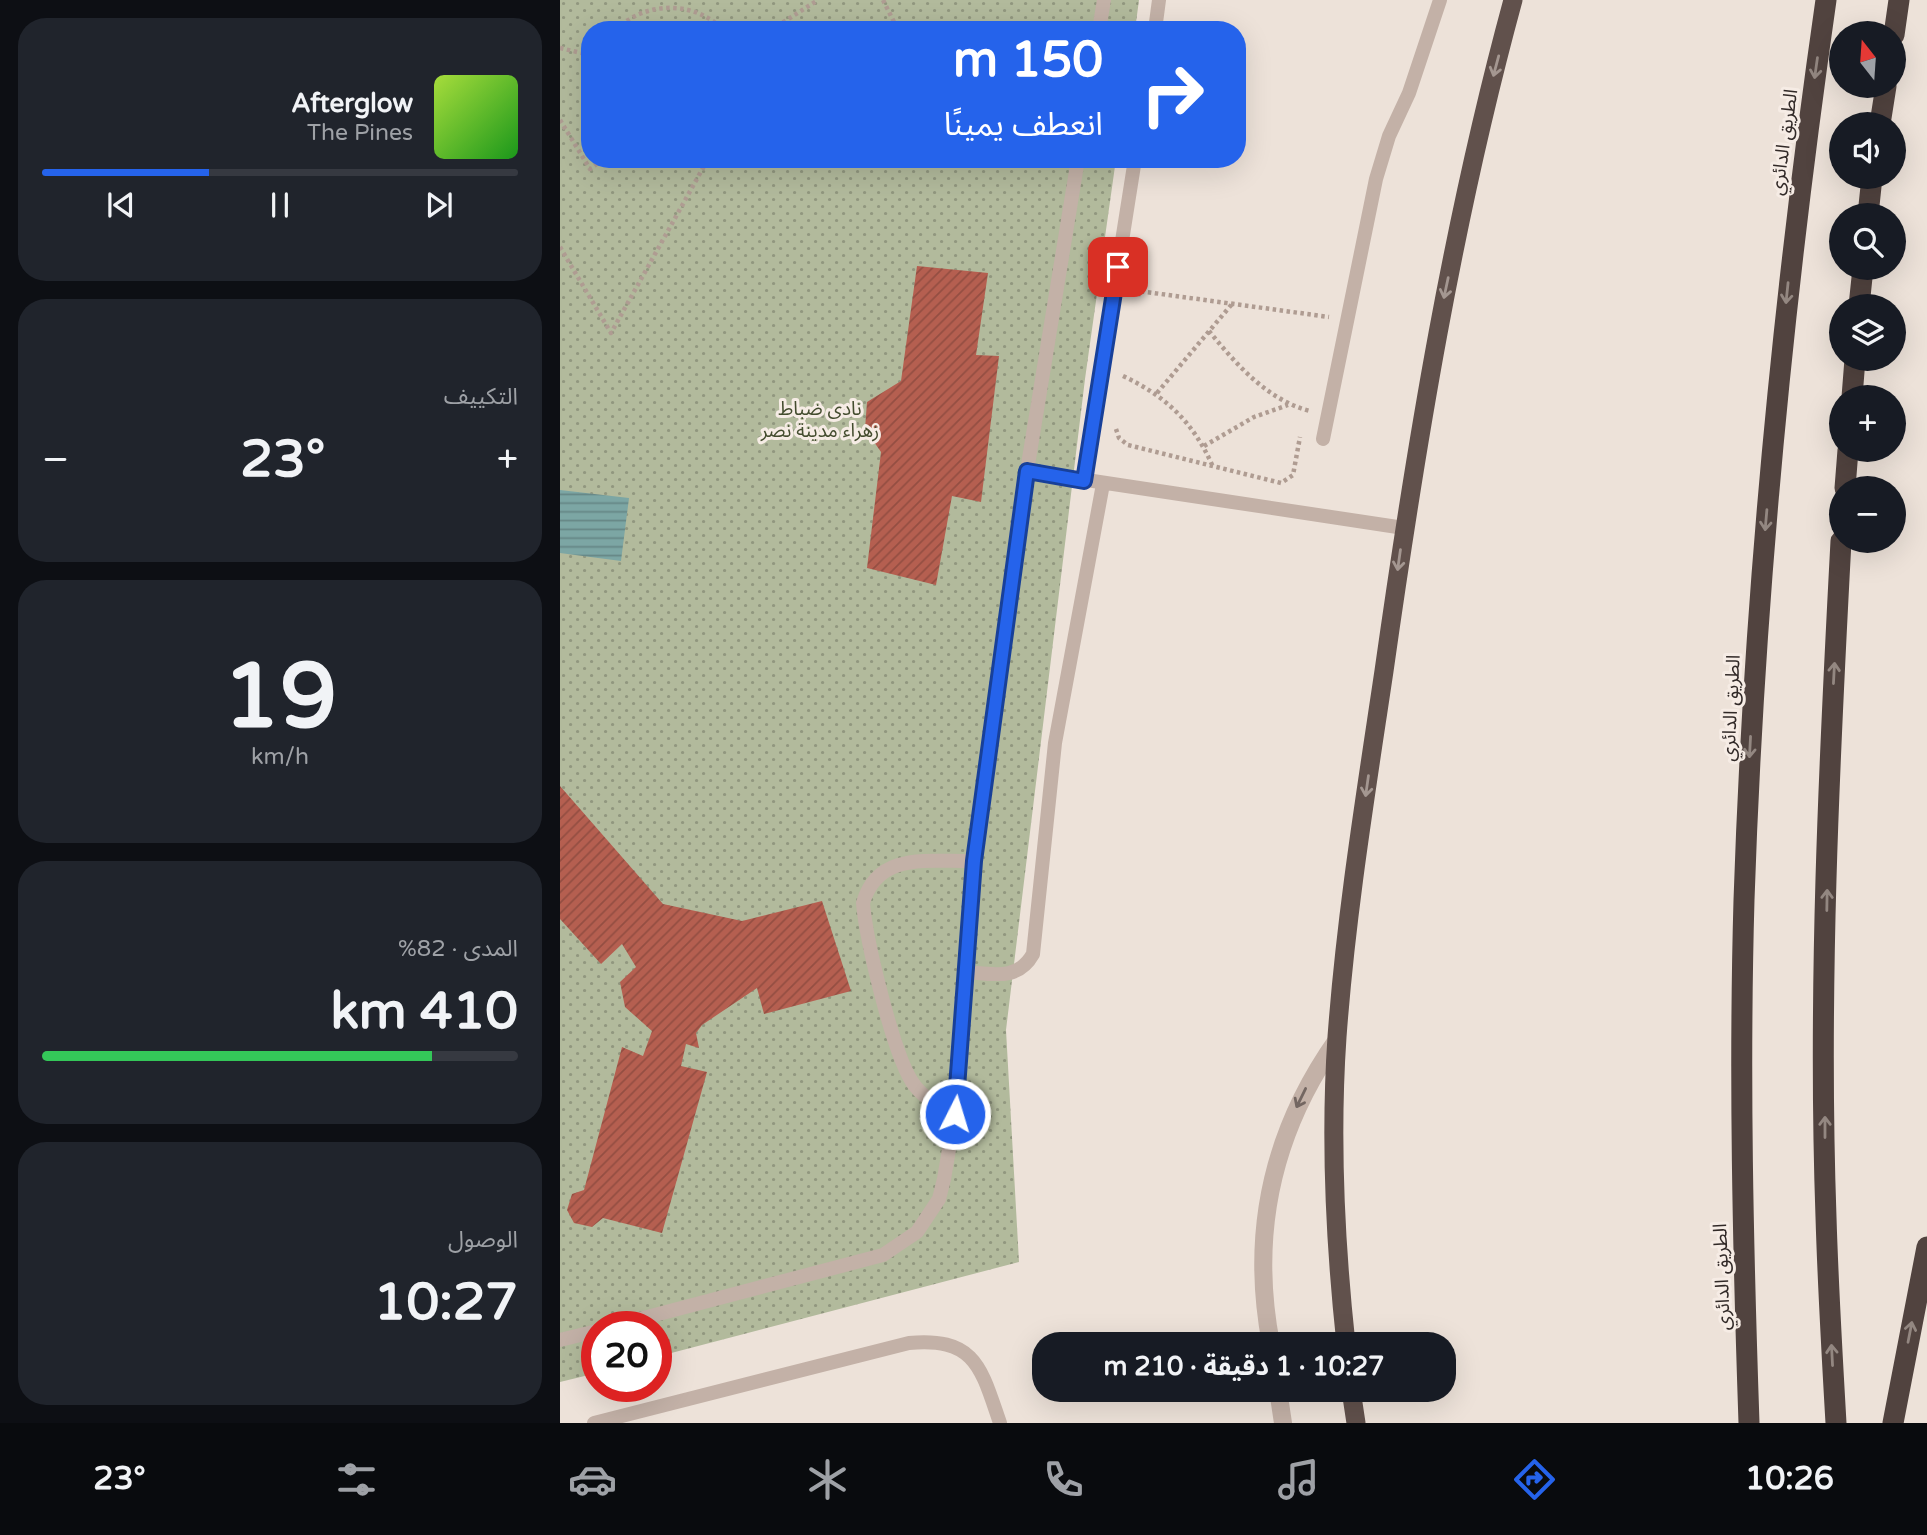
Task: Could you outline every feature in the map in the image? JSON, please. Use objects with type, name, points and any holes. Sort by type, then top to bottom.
[{"type":"highway","points":[[1345,1332],[1335,1241],[1337,1040],[1344,952],[1404,528],[1439,324],[1487,96],[1514,0]]},
{"type":"highway","name":"الطريق الدائري","points":[[1749,1423],[1742,1211],[1741,1057],[1751,735],[1773,427],[1797,210],[1826,0]]},
{"type":"highway","points":[[1896,21],[1899,0]]},
{"type":"highway","points":[[1836,1423],[1825,1216],[1825,1042],[1829,815],[1840,553]]},
{"type":"highway","points":[[1893,1423],[1927,1247]]},
{"type":"highway","points":[[1353,1402],[1356,1423]]},
{"type":"street","points":[[1269,1332],[1262,1273],[1268,1194],[1291,1119],[1309,1083],[1337,1040]]},
{"type":"street","points":[[1280,1402],[1283,1423]]},
{"type":"lane","points":[[1100,21],[1104,0]]},
{"type":"lane","points":[[1156,21],[1159,0]]},
{"type":"lane","points":[[1323,439],[1382,157],[1409,93],[1440,0]]},
{"type":"lane","points":[[671,1311],[864,1261],[901,1246],[917,1233],[939,1199],[955,1114],[974,861],[1027,471],[1077,168]]},
{"type":"lane","points":[[1084,481],[1134,168]]},
{"type":"lane","points":[[1027,471],[1404,528]]},
{"type":"lane","points":[[967,971],[1011,975],[1028,963],[1033,954],[1055,743],[1103,484]]},
{"type":"lane","points":[[955,1114],[925,1096],[915,1086],[901,1061],[863,903],[868,888],[877,875],[891,866],[974,861]]},
{"type":"lane","points":[[560,1340],[581,1335]]},
{"type":"lane","points":[[594,1423],[909,1343],[940,1340],[968,1353],[985,1379],[1000,1423]]},
{"type":"path","points":[[785,21],[818,0]]},
{"type":"path","points":[[883,0],[894,21]]},
{"type":"path","points":[[624,21],[650,8],[674,6],[698,11],[711,21]]},
{"type":"path","points":[[560,48],[581,53]]},
{"type":"path","points":[[560,120],[581,154]]},
{"type":"path","points":[[560,247],[611,333],[703,168]]},
{"type":"path","points":[[1136,303],[1139,291],[1347,320]]},
{"type":"path","points":[[1157,393],[1232,304]]},
{"type":"path","points":[[1209,331],[1249,376],[1289,405],[1327,415]]},
{"type":"path","points":[[1121,388],[1125,363]]},
{"type":"path","points":[[1123,376],[1157,393],[1175,408],[1204,446],[1214,467]]},
{"type":"path","points":[[1204,446],[1254,417],[1289,405]]},
{"type":"path","points":[[1116,424],[1119,438],[1128,445],[1273,482],[1289,479],[1295,470],[1305,410]]},
{"type":"green space","name":"نادى ضباط زهراء مدينة نصر","points":[[560,0],[1139,0],[1136,21],[581,21],[581,168],[1115,168],[1085,379],[1006,1030],[1019,1262],[672,1353],[672,1311],[581,1311],[581,1377],[560,1382]]},
{"type":"water","points":[[560,490],[629,498],[621,561],[560,553]]},
{"type":"building","points":[[917,266],[988,273],[976,355],[999,356],[981,502],[952,496],[936,585],[867,568],[881,452],[865,429],[867,402],[901,381]]},
{"type":"building","points":[[560,786],[663,904],[742,921],[822,901],[851,991],[764,1014],[757,988],[702,1025],[696,1033],[699,1048],[686,1044],[681,1066],[707,1072],[662,1233],[603,1218],[592,1227],[574,1223],[567,1210],[572,1194],[584,1190],[622,1047],[643,1056],[652,1031],[625,1007],[620,982],[636,967],[622,944],[601,964],[560,919]]},
{"type":"route","points":[[955,1114],[974,861],[1027,471],[1084,481],[1118,267]]}]
